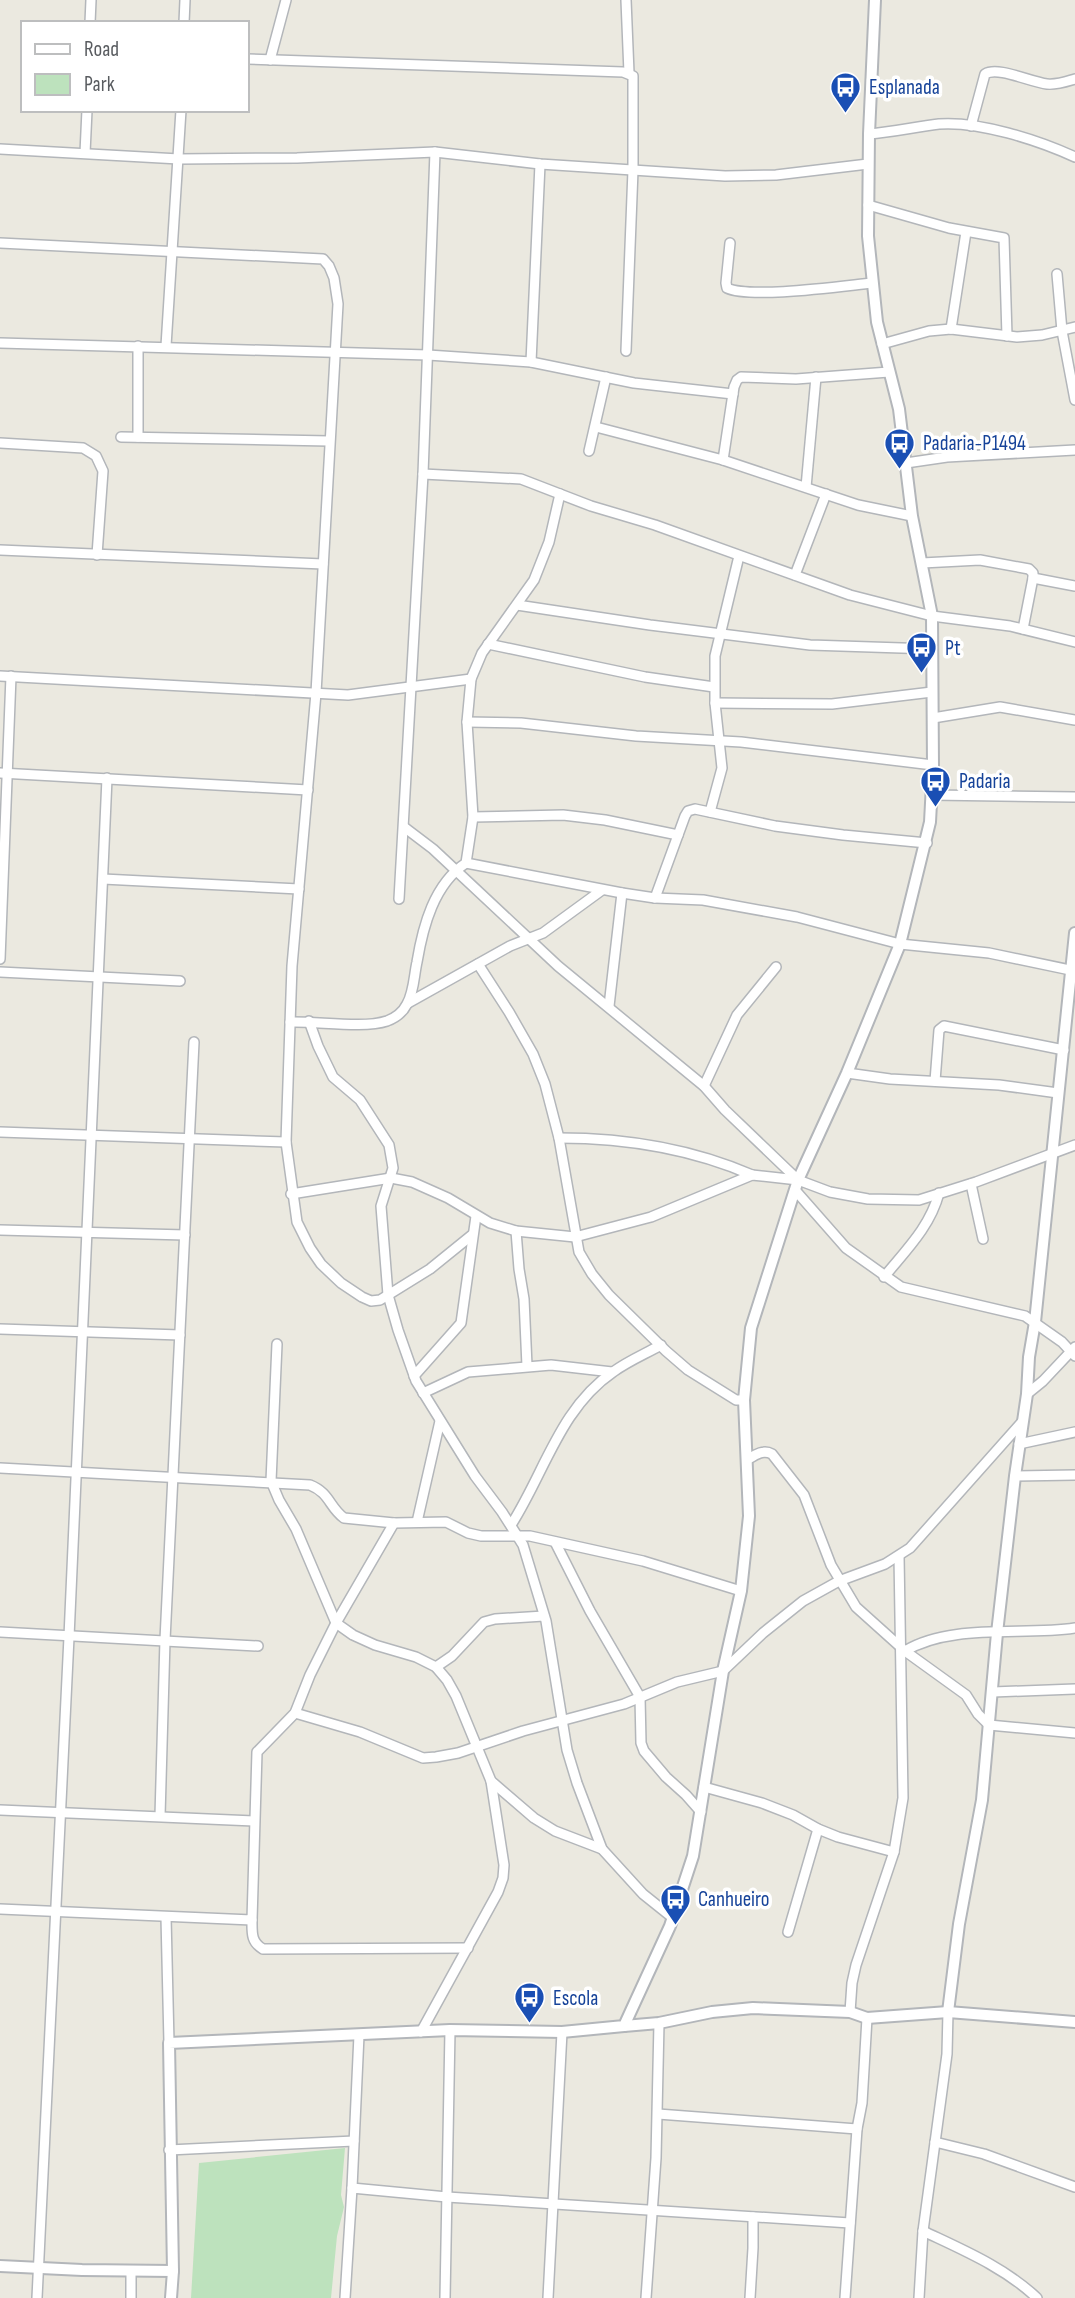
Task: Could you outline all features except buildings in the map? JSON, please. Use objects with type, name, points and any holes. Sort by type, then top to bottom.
[{"type":"street","points":[[90,21],[91,0]]},
{"type":"street","points":[[184,21],[185,0]]},
{"type":"street","points":[[270,60],[286,0]]},
{"type":"street","points":[[626,0],[629,73]]},
{"type":"street","points":[[624,2026],[673,1918],[693,1856],[723,1671],[741,1591],[749,1516],[744,1400],[751,1328],[796,1185],[847,1073],[900,944],[930,822],[933,765],[932,616],[912,516],[899,409],[882,344],[872,283],[868,164],[875,0]]},
{"type":"street","points":[[248,59],[629,73],[633,76],[633,170],[626,351]]},
{"type":"street","points":[[971,126],[985,74],[990,71],[1049,84],[1062,84],[1075,79]]},
{"type":"street","points":[[85,153],[87,112]]},
{"type":"street","points":[[166,346],[181,112]]},
{"type":"street","points":[[869,134],[939,124],[971,126],[1031,139],[1075,157]]},
{"type":"street","points":[[0,149],[179,159],[297,158],[435,152],[541,164],[725,176],[776,175],[868,164]]},
{"type":"street","points":[[399,899],[423,474],[435,152]]},
{"type":"street","points":[[531,362],[541,164]]},
{"type":"street","points":[[868,205],[966,232],[1004,238],[1007,336]]},
{"type":"street","points":[[951,330],[966,232]]},
{"type":"street","points":[[0,243],[323,259],[330,266],[338,304],[316,693],[292,966],[286,1142],[291,1194],[297,1222],[321,1264],[341,1283],[370,1301],[380,1300],[430,1269],[472,1236]]},
{"type":"street","points":[[730,243],[726,283],[727,288],[735,292],[872,283]]},
{"type":"street","points":[[1057,274],[1062,331],[1075,400]]},
{"type":"street","points":[[882,344],[929,331],[951,330],[1007,336],[1042,335],[1075,327]]},
{"type":"street","points":[[0,343],[428,355],[531,362],[606,377],[733,394]]},
{"type":"street","points":[[138,346],[138,437]]},
{"type":"street","points":[[723,460],[733,394],[737,380],[741,377],[796,379],[889,372]]},
{"type":"street","points":[[589,451],[606,377]]},
{"type":"street","points":[[806,487],[816,377]]},
{"type":"street","points":[[596,427],[723,460],[858,505],[912,516]]},
{"type":"street","points":[[121,437],[330,441]]},
{"type":"street","points":[[0,443],[83,448],[96,456],[103,471],[97,555]]},
{"type":"street","points":[[906,463],[947,457],[1075,450]]},
{"type":"street","points":[[423,474],[521,479],[839,592],[932,616],[971,619],[1075,642]]},
{"type":"street","points":[[466,863],[473,817],[467,722],[471,679],[488,644],[534,580],[549,542],[560,494]]},
{"type":"street","points":[[795,575],[826,494]]},
{"type":"street","points":[[0,550],[323,564]]},
{"type":"street","points":[[710,813],[722,768],[714,687],[715,656],[739,556]]},
{"type":"street","points":[[922,563],[980,560],[1029,569],[1033,578],[1023,629]]},
{"type":"street","points":[[1033,578],[1075,586]]},
{"type":"street","points":[[517,606],[810,645],[932,649]]},
{"type":"street","points":[[488,644],[645,677],[714,687]]},
{"type":"street","points":[[0,676],[348,695],[471,679]]},
{"type":"street","points":[[0,959],[3,774],[11,676]]},
{"type":"street","points":[[715,703],[832,704],[932,692]]},
{"type":"street","points":[[933,718],[1000,707],[1075,720]]},
{"type":"street","points":[[467,722],[521,723],[636,736],[720,741],[933,765]]},
{"type":"street","points":[[3,774],[308,790]]},
{"type":"street","points":[[37,2298],[107,778]]},
{"type":"street","points":[[931,795],[1075,797]]},
{"type":"street","points":[[656,898],[688,811],[695,809],[775,826],[927,842]]},
{"type":"street","points":[[473,817],[563,816],[605,820],[678,835]]},
{"type":"street","points":[[404,827],[433,849],[558,966],[704,1086],[796,1185],[846,1248],[901,1287],[1013,1313],[1035,1322],[1074,1352],[1027,1394]]},
{"type":"street","points":[[408,1003],[418,953],[438,892],[454,871],[466,863],[602,890],[656,898],[703,900],[797,917],[900,944],[989,953],[1074,970]]},
{"type":"street","points":[[103,879],[299,889]]},
{"type":"street","points":[[290,1022],[387,1021],[400,1013],[408,1003],[528,938],[543,933],[602,890]]},
{"type":"street","points":[[609,1006],[622,893]]},
{"type":"street","points":[[919,2298],[923,2231],[947,2054],[948,2012],[959,1924],[982,1800],[997,1633],[1027,1394],[1058,1093],[1074,970],[1075,933]]},
{"type":"street","points":[[478,964],[533,1054],[545,1084],[559,1138],[575,1237],[579,1252],[592,1274],[609,1295],[688,1370],[736,1400],[744,1400]]},
{"type":"street","points":[[704,1086],[737,1015],[776,967]]},
{"type":"street","points":[[0,972],[180,981]]},
{"type":"street","points":[[309,1021],[317,1046],[333,1077],[360,1100],[389,1145],[393,1168],[381,1206],[388,1295],[414,1376],[475,1476],[523,1545],[544,1616],[561,1720],[577,1783],[602,1849],[643,1894],[673,1918]]},
{"type":"street","points":[[935,1081],[939,1030],[944,1026],[1064,1051]]},
{"type":"street","points":[[160,1816],[165,1640],[194,1042]]},
{"type":"street","points":[[847,1073],[890,1079],[999,1085],[1058,1093]]},
{"type":"street","points":[[0,1132],[286,1142]]},
{"type":"street","points":[[559,1138],[587,1138],[665,1148],[732,1166],[752,1175],[868,1199],[919,1199],[971,1184],[1075,1145]]},
{"type":"street","points":[[291,1194],[391,1178],[412,1182],[448,1198],[475,1216],[516,1231],[575,1237],[651,1217],[752,1175]]},
{"type":"street","points":[[971,1184],[983,1239]]},
{"type":"street","points":[[884,1277],[926,1226],[939,1193]]},
{"type":"street","points":[[414,1376],[461,1323],[475,1216]]},
{"type":"street","points":[[0,1230],[185,1235]]},
{"type":"street","points":[[516,1231],[524,1299],[527,1366]]},
{"type":"street","points":[[0,1329],[180,1335]]},
{"type":"street","points":[[277,1344],[271,1481],[296,1529],[336,1623],[375,1645],[416,1657],[436,1667],[456,1696],[491,1781],[504,1865],[503,1878],[494,1900],[421,2032]]},
{"type":"street","points":[[511,1525],[565,1423],[580,1404],[611,1372],[661,1345]]},
{"type":"street","points":[[424,1393],[468,1372],[559,1365],[611,1372]]},
{"type":"street","points":[[417,1522],[440,1421]]},
{"type":"street","points":[[295,1713],[360,1732],[423,1758],[458,1753],[640,1697],[677,1682],[723,1671],[803,1601],[839,1581],[885,1564],[909,1548],[1022,1422]]},
{"type":"street","points":[[1019,1444],[1075,1432]]},
{"type":"street","points":[[747,1460],[766,1451],[781,1464],[804,1494],[839,1581],[856,1607],[903,1650],[966,1695],[989,1725],[1075,1733]]},
{"type":"street","points":[[0,1468],[310,1485],[320,1489],[344,1518],[394,1523],[446,1522],[481,1536],[518,1536],[555,1542],[643,1561],[741,1591]]},
{"type":"street","points":[[1015,1476],[1075,1475]]},
{"type":"street","points":[[394,1523],[336,1623],[310,1675],[295,1713],[257,1752],[253,1939],[256,1945],[263,1949],[468,1948]]},
{"type":"street","points":[[555,1542],[590,1611],[640,1697],[641,1743],[644,1751],[701,1812]]},
{"type":"street","points":[[850,2012],[856,1965],[894,1852],[903,1798],[903,1650],[898,1556]]},
{"type":"street","points":[[436,1667],[452,1656],[484,1622],[544,1616]]},
{"type":"street","points":[[903,1650],[929,1640],[973,1633],[1075,1628]]},
{"type":"street","points":[[0,1632],[258,1646]]},
{"type":"street","points":[[993,1692],[1075,1689]]},
{"type":"street","points":[[491,1781],[534,1818],[555,1832],[602,1849]]},
{"type":"street","points":[[704,1787],[762,1803],[838,1837],[894,1852]]},
{"type":"street","points":[[0,1810],[254,1821]]},
{"type":"street","points":[[788,1932],[818,1829]]},
{"type":"street","points":[[0,1909],[252,1920]]},
{"type":"street","points":[[166,1917],[173,2271],[171,2298]]},
{"type":"street","points":[[169,2043],[450,2031],[562,2032],[659,2023],[712,2012],[753,2008],[850,2012],[867,2018],[948,2012],[1075,2022]]},
{"type":"street","points":[[845,2298],[867,2018]]},
{"type":"street","points":[[646,2298],[658,2114],[659,2023]]},
{"type":"street","points":[[445,2298],[450,2031]]},
{"type":"street","points":[[548,2298],[562,2032]]},
{"type":"street","points":[[345,2298],[359,2035]]},
{"type":"street","points":[[658,2114],[857,2129]]},
{"type":"street","points":[[169,2150],[354,2141]]},
{"type":"street","points":[[935,2142],[984,2154],[1075,2187]]},
{"type":"street","points":[[352,2188],[447,2197],[850,2223]]},
{"type":"street","points":[[750,2298],[753,2217]]},
{"type":"street","points":[[923,2231],[985,2260],[1019,2282],[1037,2298]]},
{"type":"street","points":[[0,2266],[173,2271]]},
{"type":"street","points":[[131,2271],[131,2298]]},
{"type":"green space","points":[[345,2148],[341,2195],[344,2207],[337,2236],[331,2298],[191,2298],[199,2163]]},
{"type":"place","name":"Esplanada","points":[[846,114]]},
{"type":"place","name":"Padaria-P1494","points":[[900,470]]},
{"type":"place","name":"Pt","points":[[922,675]]},
{"type":"place","name":"Padaria","points":[[936,808]]},
{"type":"place","name":"Canhueiro","points":[[675,1926]]},
{"type":"place","name":"Escola","points":[[530,2025]]}]
